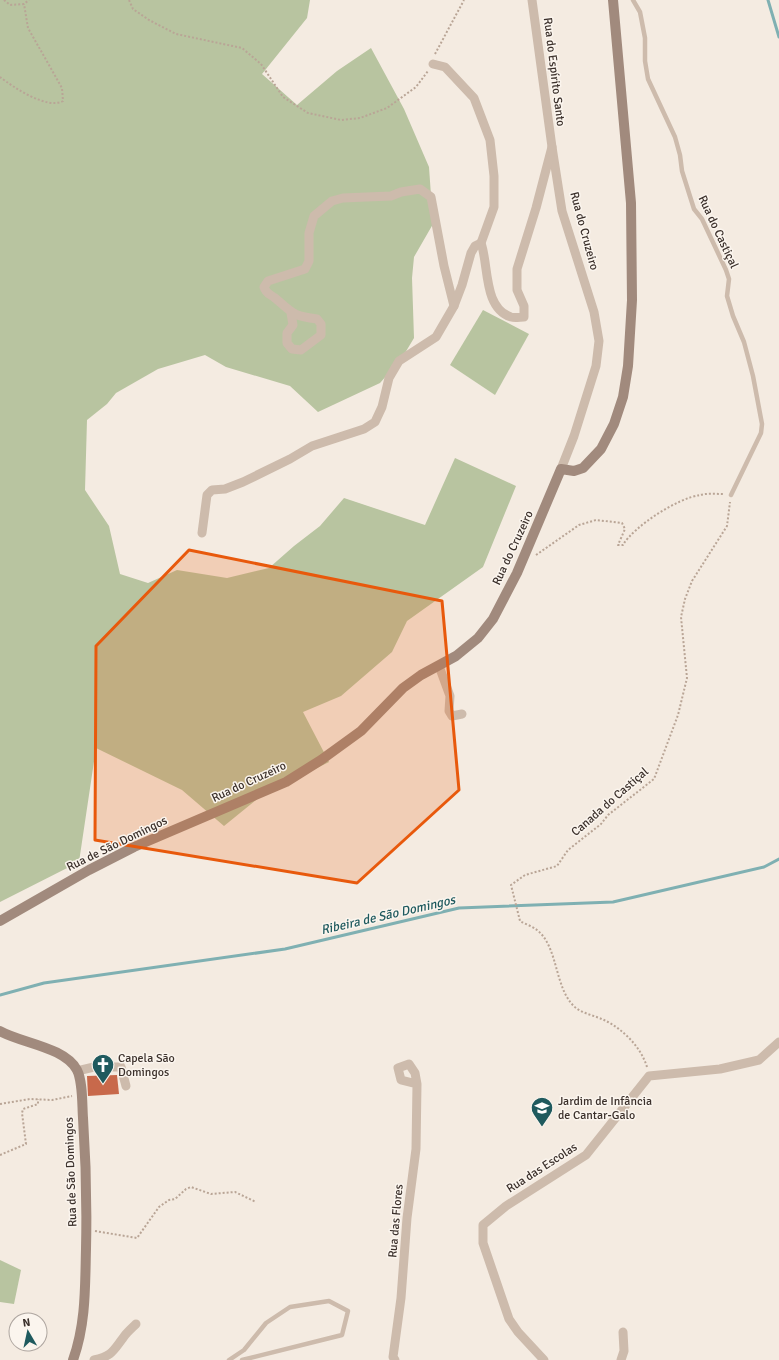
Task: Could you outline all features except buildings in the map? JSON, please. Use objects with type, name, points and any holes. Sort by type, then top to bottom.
[{"type":"street","name":"Rua do Espírito Santo","points":[[532,0],[552,147]]},
{"type":"street","points":[[561,469],[574,471],[583,468],[601,449],[614,424],[623,397],[628,366],[632,300],[631,203],[613,0]]},
{"type":"street","points":[[433,64],[445,67],[474,98],[490,140],[494,176],[494,207],[481,243],[490,288],[496,306],[511,317],[524,317],[524,306],[517,290],[517,269],[536,208],[552,147]]},
{"type":"street","name":"Rua do Cruzeiro","points":[[206,817],[286,782],[321,760],[361,731],[403,688],[421,675],[456,656],[478,638],[493,619],[524,557],[561,469],[574,436],[596,366],[599,341],[594,312],[562,211],[552,147]]},
{"type":"street","points":[[291,313],[293,325],[287,333],[287,343],[292,349],[301,350],[321,334],[321,324],[317,319],[305,318],[291,313],[274,297],[266,292],[264,287],[268,282],[305,269],[309,261],[308,233],[314,216],[332,201],[343,198],[391,196],[401,192],[420,189],[431,197],[444,266],[454,306]]},
{"type":"street","points":[[202,533],[207,495],[212,490],[225,489],[243,482],[290,459],[312,446],[364,429],[375,422],[382,407],[390,378],[399,361],[436,337],[454,306],[462,285],[471,253],[475,246],[481,243]]},
{"type":"street","points":[[439,666],[450,696],[449,711],[452,716],[462,714]]},
{"type":"street","name":"Rua de São Domingos","points":[[0,921],[134,847],[206,817]]},
{"type":"street","points":[[0,1031],[11,1037],[55,1052],[67,1059],[77,1070],[94,1067],[121,1067],[126,1086]]},
{"type":"street","points":[[649,1076],[720,1069],[759,1060],[779,1042]]},
{"type":"street","name":"Rua de São Domingos","points":[[73,1360],[78,1345],[85,1302],[86,1230],[85,1154],[81,1095],[77,1070]]},
{"type":"street","name":"Rua das Escolas","points":[[544,1360],[518,1332],[509,1319],[482,1243],[483,1225],[506,1206],[586,1155],[649,1076]]},
{"type":"street","name":"Rua das Flores","points":[[395,1360],[393,1357],[401,1298],[407,1218],[416,1149],[417,1084]]},
{"type":"street","points":[[94,1360],[104,1358],[115,1351],[123,1336],[136,1324]]},
{"type":"street","points":[[621,1360],[624,1351],[623,1332]]},
{"type":"lane","name":"Rua do Castiçal","points":[[633,0],[640,12],[645,38],[645,61],[648,78],[675,137],[682,170],[694,209],[702,219],[726,270],[729,279],[727,296],[733,316],[744,342],[753,376],[762,424],[761,434],[731,495]]},
{"type":"lane","points":[[229,1360],[244,1350],[266,1323],[290,1307],[329,1301],[348,1311],[342,1335],[242,1360]]},
{"type":"path","points":[[4,0],[10,5],[24,4],[29,0]]},
{"type":"path","points":[[128,0],[134,9],[149,20],[176,34],[242,48],[261,64],[283,96],[308,112],[341,120],[360,118],[387,108],[416,87],[433,64],[434,57],[464,0]]},
{"type":"path","points":[[0,77],[30,96],[49,103],[59,104],[64,101],[62,88],[28,28],[24,4]]},
{"type":"path","points":[[524,557],[532,558],[579,525],[596,520],[622,523],[625,528],[618,545],[623,545],[628,536],[642,523],[683,501],[699,495],[731,495]]},
{"type":"path","name":"Canada do Castiçal","points":[[649,1076],[640,1050],[626,1035],[606,1021],[577,1008],[566,995],[549,946],[537,930],[520,921],[510,885],[525,875],[557,866],[568,850],[601,824],[608,815],[654,778],[678,716],[687,678],[681,617],[685,599],[692,581],[727,526],[731,501]]},
{"type":"path","points":[[0,1104],[38,1099],[52,1100],[81,1095]]},
{"type":"path","points":[[0,1155],[26,1144],[22,1113],[23,1109],[38,1104],[38,1099]]},
{"type":"path","points":[[86,1230],[137,1238],[159,1207],[169,1200],[175,1199],[186,1189],[191,1187],[211,1194],[235,1192],[256,1202]]},
{"type":"highlighted area","points":[[189,550],[442,601],[459,790],[357,883],[95,840],[96,646]]},
{"type":"green space","points":[[0,0],[310,0],[307,18],[262,74],[297,105],[337,71],[371,48],[404,109],[429,167],[433,224],[414,257],[412,278],[414,338],[402,358],[380,383],[318,412],[290,386],[226,367],[205,355],[158,369],[116,393],[107,404],[87,420],[85,490],[109,526],[120,574],[148,583],[177,570],[227,578],[269,568],[320,526],[344,498],[425,525],[455,458],[516,486],[483,567],[407,621],[392,652],[341,696],[303,712],[329,762],[261,796],[224,826],[182,790],[96,748],[79,862],[0,902]]},
{"type":"green space","points":[[483,310],[529,334],[495,395],[450,365]]},
{"type":"green space","points":[[0,1260],[21,1270],[14,1304],[0,1302]]},
{"type":"waterway","points":[[768,0],[779,37]]},
{"type":"waterway","name":"Ribeira de São Domingos","points":[[0,995],[44,983],[285,949],[459,908],[613,902],[764,867],[779,859]]},
{"type":"place","name":"Capela São Domingos","points":[[103,1084]]},
{"type":"place","name":"Jardim de Infância de Cantar-Galo","points":[[542,1128]]}]
